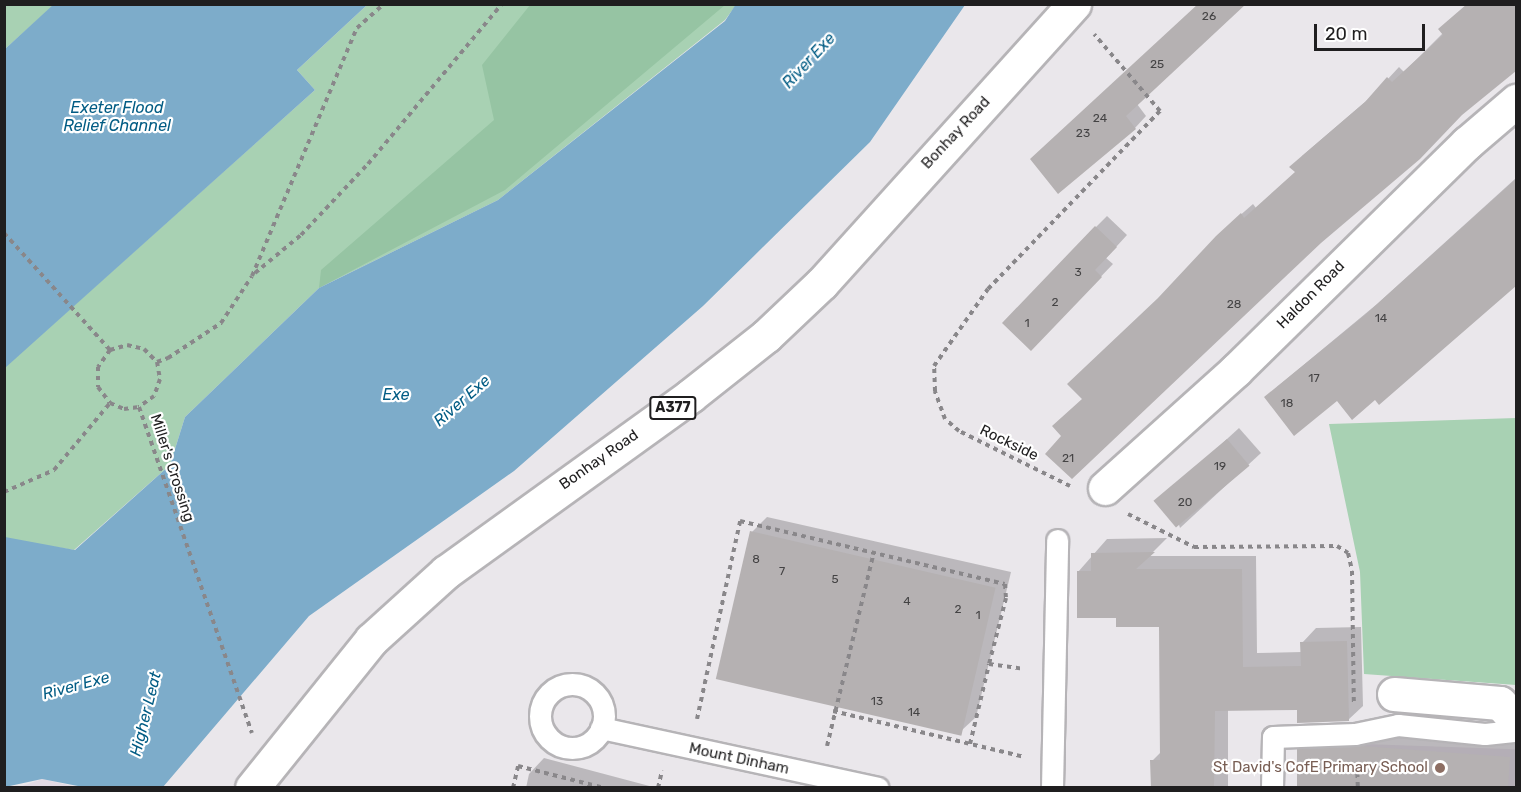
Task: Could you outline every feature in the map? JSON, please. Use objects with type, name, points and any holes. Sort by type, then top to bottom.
[{"type":"main road","name":"Bonhay Road","points":[[252,788],[371,640],[446,572],[690,396],[766,336],[814,291],[1072,6]]},
{"type":"main road","name":"Haldon Road","points":[[1102,496],[1236,370],[1451,159],[1516,101]]},
{"type":"main road","points":[[1394,694],[1500,703],[1516,721]]},
{"type":"lane","points":[[1052,788],[1057,540]]},
{"type":"lane","points":[[1272,788],[1273,737],[1355,734],[1398,725],[1485,734],[1516,731]]},
{"type":"lane","name":"Mount Dinham","points":[[601,728],[878,788]]},
{"type":"path","points":[[139,407],[124,409],[110,403],[98,387],[98,367],[110,351],[127,345],[144,349],[157,362],[168,358],[221,323],[252,276],[357,28],[384,4]]},
{"type":"path","points":[[252,276],[301,235],[368,164],[502,4]]},
{"type":"path","name":"Rockside","points":[[1072,6],[1160,111],[988,289],[934,366],[935,391],[945,419],[959,431],[1102,496],[1194,547],[1337,546],[1348,553],[1352,571],[1358,788]]},
{"type":"path","points":[[4,233],[110,351]]},
{"type":"path","name":"Miller's Crossing","points":[[157,362],[160,379],[154,396],[139,407],[246,720]]},
{"type":"path","points":[[4,492],[54,470],[110,403]]},
{"type":"path","points":[[691,749],[741,521],[1005,584],[1006,598],[970,744]]},
{"type":"path","points":[[822,777],[833,711],[874,552]]},
{"type":"path","points":[[989,664],[1053,674]]},
{"type":"path","points":[[833,711],[1052,764]]},
{"type":"path","points":[[513,788],[518,766],[604,788]]},
{"type":"shaded area","name":"St David's CofE Primary School","points":[[1364,744],[1516,749],[1515,788],[1362,787]]},
{"type":"shaded area","points":[[42,779],[77,787],[17,788]]},
{"type":"green space","points":[[5,5],[54,5],[5,49]]},
{"type":"green space","points":[[367,5],[736,5],[725,20],[498,200],[319,288],[185,417],[170,465],[74,550],[6,539],[4,368],[315,90],[297,70]]},
{"type":"green space","points":[[530,5],[725,5],[505,190],[319,288],[321,270],[494,120],[482,65]]},
{"type":"green space","points":[[1516,418],[1516,685],[1364,674],[1360,572],[1329,424]]},
{"type":"water","name":"Exeter Flood Relief Channel","points":[[54,4],[367,5],[297,70],[315,90],[5,368],[5,49]]},
{"type":"water","name":"Exe","points":[[736,4],[965,5],[870,142],[703,306],[514,471],[309,616],[163,787],[83,787],[42,779],[5,787],[5,537],[75,550],[170,465],[185,417],[319,288],[498,200],[725,21]]},
{"type":"building","points":[[1198,4],[1246,4],[1126,116],[1136,129],[1058,194],[1030,159]]},
{"type":"building","points":[[1467,4],[1516,4],[1516,71],[1462,115],[1420,159],[1321,243],[1072,479],[1045,454],[1061,436],[1052,426],[1082,399],[1067,384],[1158,298],[1216,236],[1241,213],[1244,218],[1295,172],[1289,167],[1365,102],[1387,77],[1392,82],[1443,35],[1438,29]]},
{"type":"building","points":[[1516,179],[1516,286],[1379,405],[1375,400],[1352,420],[1337,401],[1294,436],[1264,397],[1365,315]]},
{"type":"building","points":[[1095,226],[1117,247],[1095,270],[1102,277],[1031,351],[1002,323]]},
{"type":"building","points":[[1227,439],[1249,466],[1176,528],[1153,501]]},
{"type":"building","points":[[750,531],[996,588],[961,736],[716,679]]},
{"type":"building","points":[[1155,552],[1136,569],[1242,569],[1243,667],[1301,666],[1300,642],[1347,641],[1349,721],[1297,723],[1297,710],[1215,711],[1214,788],[1151,788],[1150,760],[1160,760],[1159,627],[1116,627],[1116,618],[1077,618],[1077,571],[1091,571],[1091,553]]},
{"type":"building","name":"St David's CofE Primary School","points":[[1361,746],[1510,757],[1508,788],[1297,788],[1297,749]]},
{"type":"place","name":"St David's CofE Primary School","points":[[1440,768]]},
{"type":"water label","name":"River Exe","points":[[809,61]]},
{"type":"water label","name":"River Exe","points":[[462,401]]},
{"type":"water label","name":"River Exe","points":[[76,686]]},
{"type":"water label","name":"Higher Leat","points":[[146,714]]}]
